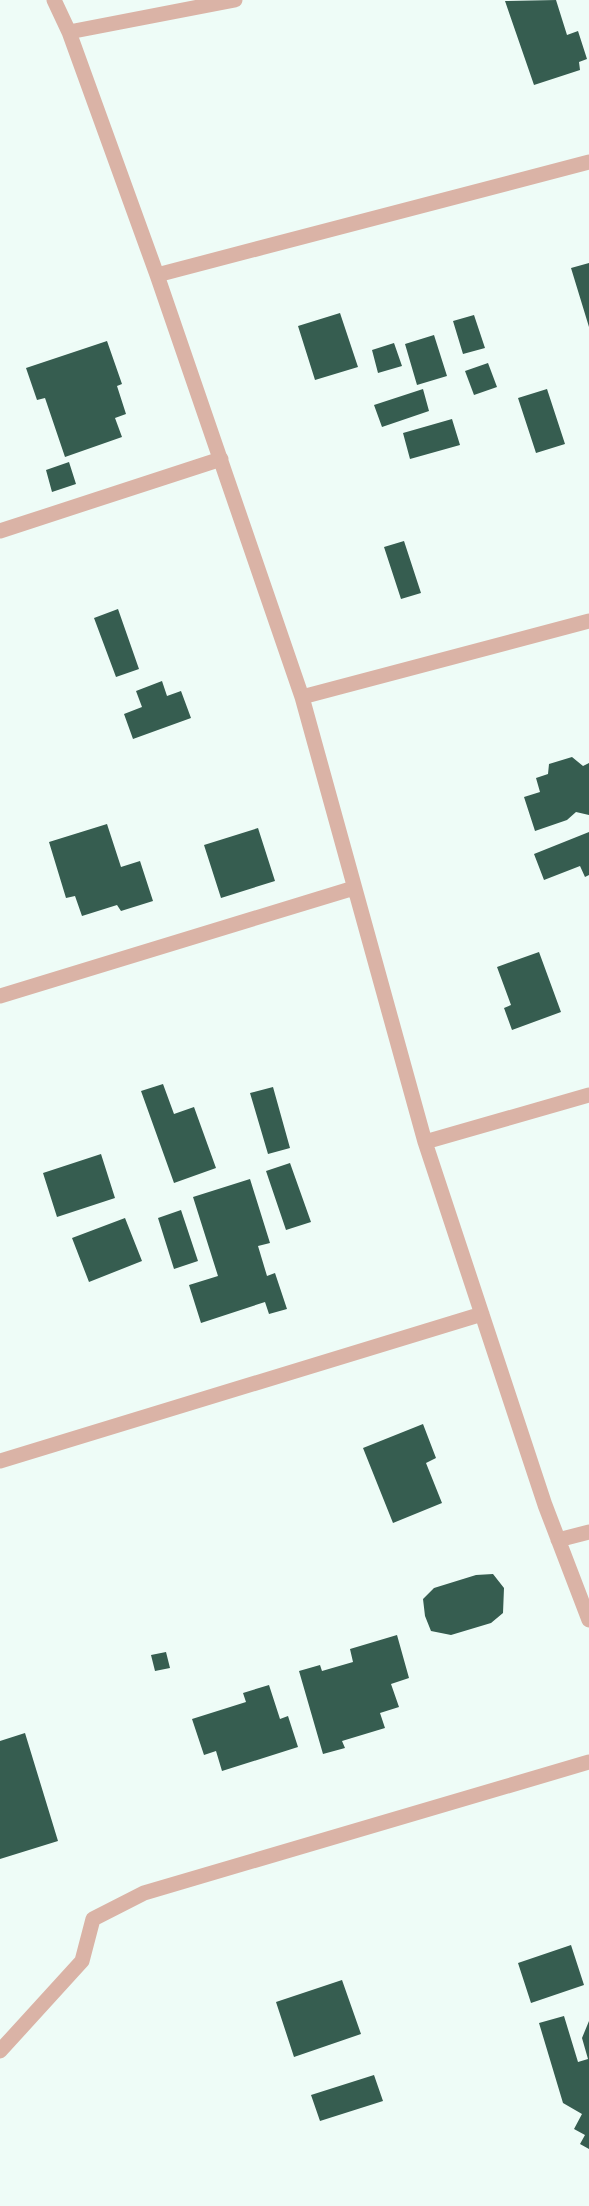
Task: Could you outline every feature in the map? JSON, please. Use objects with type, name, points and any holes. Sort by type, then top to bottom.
[{"type":"street","points":[[54,0],[69,32],[157,275],[302,697],[425,1142],[558,1540],[589,1620]]},
{"type":"street","points":[[69,32],[235,0]]},
{"type":"street","points":[[157,275],[589,162]]},
{"type":"street","points":[[0,531],[221,459]]},
{"type":"street","points":[[302,697],[589,621]]},
{"type":"street","points":[[0,996],[354,888]]},
{"type":"street","points":[[425,1142],[589,1094]]},
{"type":"street","points":[[0,1461],[482,1314]]},
{"type":"street","points":[[558,1540],[589,1532]]},
{"type":"street","points":[[0,2051],[82,1960],[93,1919],[144,1893],[589,1762]]},
{"type":"building","points":[[556,0],[567,35],[578,31],[587,59],[579,62],[580,70],[534,85],[505,1]]},
{"type":"building","points":[[589,263],[589,327],[571,268]]},
{"type":"building","points":[[340,313],[358,367],[315,380],[298,326]]},
{"type":"building","points":[[474,315],[485,348],[463,354],[453,321]]},
{"type":"building","points":[[434,335],[447,376],[417,385],[405,344]]},
{"type":"building","points":[[107,341],[122,384],[117,386],[126,414],[115,418],[122,437],[65,457],[45,398],[37,400],[26,368]]},
{"type":"building","points":[[394,343],[402,366],[378,373],[372,350]]},
{"type":"building","points":[[488,363],[497,387],[474,395],[465,371]]},
{"type":"building","points":[[423,389],[429,411],[382,427],[374,405]]},
{"type":"building","points":[[547,389],[565,444],[536,453],[518,398]]},
{"type":"building","points":[[452,419],[460,445],[410,459],[403,433]]},
{"type":"building","points":[[69,462],[76,484],[52,492],[46,470]]},
{"type":"building","points":[[404,541],[421,593],[401,599],[384,547]]},
{"type":"building","points":[[118,609],[139,669],[116,677],[94,618]]},
{"type":"building","points":[[162,681],[167,696],[181,691],[191,718],[133,739],[124,714],[142,707],[136,691]]},
{"type":"building","points":[[572,757],[583,766],[589,763],[589,815],[576,812],[567,820],[535,831],[524,797],[540,792],[536,778],[548,774],[549,764]]},
{"type":"building","points":[[107,824],[121,867],[140,861],[153,901],[121,911],[117,905],[82,916],[75,896],[66,898],[49,842]]},
{"type":"building","points":[[258,828],[275,881],[221,898],[204,845]]},
{"type":"building","points":[[589,832],[589,875],[585,877],[580,866],[544,880],[534,854]]},
{"type":"building","points":[[539,952],[561,1012],[512,1030],[504,1008],[511,1005],[497,967]]},
{"type":"building","points":[[163,1084],[174,1114],[194,1107],[216,1168],[174,1183],[141,1091]]},
{"type":"building","points":[[273,1087],[290,1148],[268,1154],[250,1093]]},
{"type":"building","points":[[101,1154],[115,1198],[57,1217],[43,1173]]},
{"type":"building","points":[[290,1163],[311,1222],[286,1230],[266,1171]]},
{"type":"building","points":[[250,1179],[270,1243],[258,1246],[267,1276],[275,1273],[287,1309],[269,1314],[265,1302],[201,1323],[189,1285],[218,1276],[193,1197]]},
{"type":"building","points":[[181,1210],[198,1261],[174,1269],[158,1218]]},
{"type":"building","points":[[125,1218],[142,1261],[89,1282],[72,1238]]},
{"type":"building","points":[[423,1424],[436,1458],[426,1463],[442,1503],[393,1523],[363,1448]]},
{"type":"building","points":[[493,1574],[504,1588],[503,1613],[491,1623],[451,1635],[431,1631],[425,1616],[423,1599],[434,1588],[476,1575]]},
{"type":"building","points":[[397,1635],[409,1678],[391,1684],[399,1707],[380,1713],[385,1728],[342,1741],[345,1748],[323,1754],[299,1671],[320,1665],[322,1671],[353,1662],[350,1649]]},
{"type":"building","points":[[166,1652],[170,1668],[155,1671],[151,1655]]},
{"type":"building","points":[[269,1685],[280,1719],[288,1716],[298,1747],[222,1771],[216,1751],[204,1755],[192,1719],[246,1702],[243,1693]]},
{"type":"building","points":[[25,1733],[58,1841],[0,1859],[0,1741]]},
{"type":"building","points":[[571,1945],[584,1985],[531,2003],[518,1963]]},
{"type":"building","points":[[342,1980],[361,2034],[294,2057],[276,2002]]},
{"type":"building","points":[[564,2016],[578,2062],[588,2059],[582,2038],[589,2021],[589,2149],[580,2144],[585,2135],[574,2129],[582,2114],[563,2103],[539,2023]]},
{"type":"building","points":[[374,2075],[383,2101],[320,2121],[311,2095]]}]
